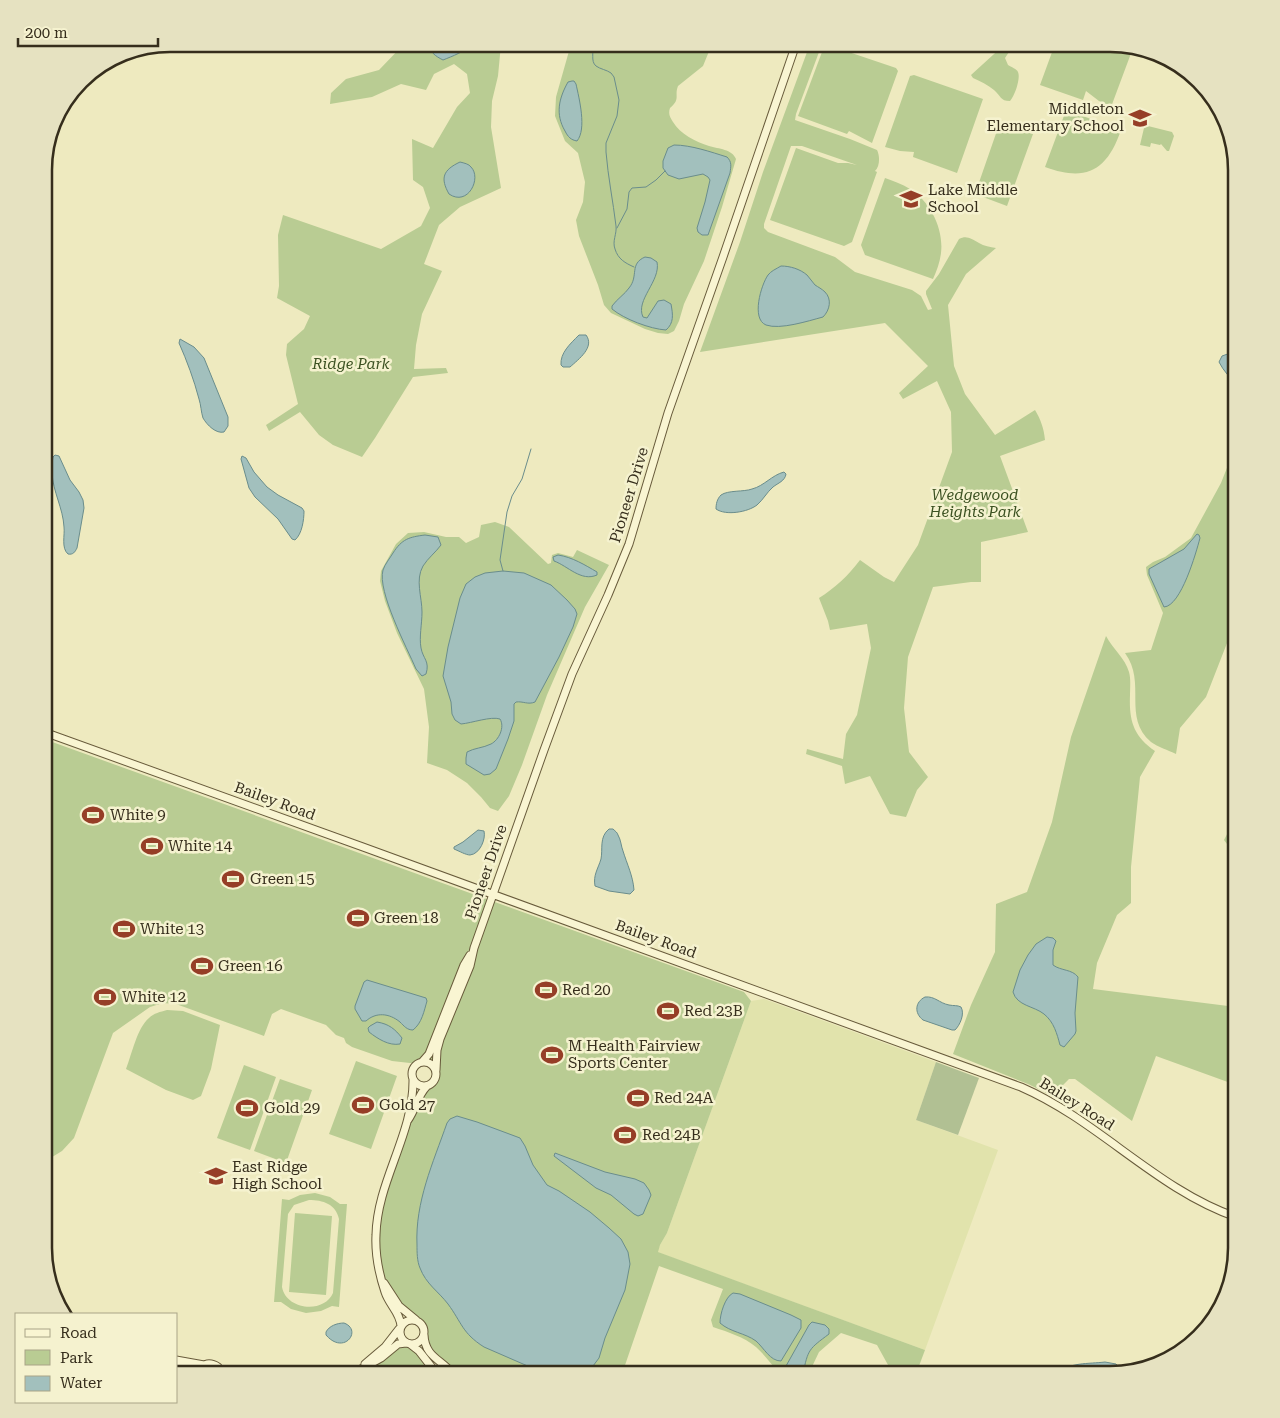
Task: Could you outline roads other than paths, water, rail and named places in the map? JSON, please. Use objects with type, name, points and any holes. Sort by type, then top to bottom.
[{"type":"street","name":"Pioneer Drive","points":[[436,1070],[440,1038],[470,966],[474,948],[572,674],[629,544],[668,413],[724,257],[793,53]]},
{"type":"street","name":"Bailey Road","points":[[52,735],[1021,1086],[1074,1115],[1177,1188],[1205,1204],[1228,1214]]},
{"type":"street","name":"Pioneer Drive","points":[[422,1062],[429,1054],[464,964],[474,948]]},
{"type":"street","points":[[408,1120],[413,1113],[420,1094],[435,1080],[436,1070],[429,1063],[422,1062],[413,1069],[413,1091],[408,1120],[383,1191],[376,1236],[382,1281],[385,1293],[399,1315],[401,1338],[418,1349],[432,1366]]},
{"type":"street","points":[[413,1079],[419,1085],[427,1086]]},
{"type":"street","points":[[382,1281],[399,1306],[422,1326],[427,1349],[445,1366]]},
{"type":"street","points":[[364,1366],[367,1361],[385,1347],[408,1320],[416,1320]]},
{"type":"street","points":[[366,1366],[381,1358],[398,1344],[417,1343],[424,1335]]},
{"type":"street","points":[[178,1360],[204,1365],[211,1363],[216,1366]]},
{"type":"water","points":[[432,52],[461,52],[443,60]]},
{"type":"water","points":[[574,81],[579,97],[582,121],[580,136],[577,141],[571,139],[566,133],[559,112],[562,94],[568,82]]},
{"type":"water","points":[[674,145],[694,147],[729,159],[730,173],[708,235],[702,235],[698,232],[697,228],[710,180],[703,174],[679,179],[668,175],[663,168],[663,161],[668,148]]},
{"type":"water","points":[[460,162],[470,166],[475,178],[471,190],[467,194],[462,197],[456,197],[449,194],[444,179],[447,171]]},
{"type":"water","points":[[645,257],[657,262],[657,269],[642,304],[641,311],[643,317],[647,318],[658,301],[664,300],[671,304],[672,322],[666,330],[638,323],[612,309],[616,301],[632,284],[637,263]]},
{"type":"water","points":[[781,266],[801,271],[825,292],[829,298],[829,304],[823,317],[779,326],[766,325],[761,322],[758,309],[760,294],[765,280],[769,274]]},
{"type":"water","points":[[579,335],[586,335],[588,339],[589,344],[585,352],[570,367],[563,367],[561,361],[564,353]]},
{"type":"water","points":[[180,339],[194,347],[204,358],[228,417],[228,426],[224,432],[218,432],[212,428],[203,418],[195,385],[179,343]]},
{"type":"water","points":[[1228,354],[1228,375],[1219,362],[1222,356]]},
{"type":"water","points":[[55,455],[59,456],[70,480],[83,500],[84,508],[77,548],[71,554],[68,554],[65,548],[63,520],[53,480],[53,457]]},
{"type":"water","points":[[242,456],[246,458],[254,472],[267,487],[304,511],[301,531],[295,540],[292,539],[278,519],[255,497],[249,488],[241,459]]},
{"type":"water","points":[[784,472],[786,474],[783,480],[753,507],[731,513],[716,509],[721,495],[728,492],[756,488]]},
{"type":"water","points":[[1197,534],[1200,538],[1187,578],[1176,598],[1164,607],[1149,574],[1149,569],[1184,549]]},
{"type":"water","points":[[425,535],[438,537],[441,545],[427,560],[419,577],[422,612],[420,644],[427,666],[426,674],[422,676],[416,669],[394,620],[388,605],[382,579],[385,566],[400,545],[410,538]]},
{"type":"water","points":[[558,555],[583,564],[597,572],[597,575],[591,577],[575,573],[554,561],[553,557]]},
{"type":"water","points":[[503,571],[524,573],[551,585],[567,600],[577,614],[559,657],[535,702],[516,702],[514,704],[514,721],[496,769],[490,774],[484,775],[466,764],[467,752],[488,745],[496,740],[502,726],[500,719],[492,718],[461,724],[455,720],[443,676],[460,598],[466,584],[475,577],[485,573]]},
{"type":"water","points":[[609,829],[616,831],[620,839],[634,890],[630,894],[609,891],[595,886],[595,875],[601,859],[603,839]]},
{"type":"water","points":[[478,830],[484,831],[484,834],[482,846],[477,852],[468,855],[454,849],[454,847]]},
{"type":"water","points":[[1047,937],[1053,938],[1056,941],[1053,950],[1053,965],[1076,974],[1078,977],[1075,1013],[1076,1031],[1064,1047],[1060,1045],[1055,1028],[1047,1017],[1040,1011],[1022,1003],[1015,997],[1013,992],[1020,970],[1028,955],[1036,944]]},
{"type":"water","points":[[367,980],[426,998],[424,1013],[413,1030],[406,1028],[396,1019],[387,1015],[378,1015],[362,1021],[355,1006],[364,982]]},
{"type":"water","points":[[925,997],[961,1007],[961,1019],[955,1030],[923,1020],[920,1017],[917,1008],[919,1002]]},
{"type":"water","points":[[377,1022],[391,1027],[397,1032],[402,1038],[400,1044],[388,1043],[369,1032],[368,1028]]},
{"type":"water","points":[[457,1116],[520,1138],[533,1165],[547,1185],[590,1212],[621,1239],[628,1252],[630,1264],[625,1290],[605,1338],[599,1358],[593,1366],[528,1366],[484,1347],[471,1337],[448,1304],[423,1274],[417,1256],[419,1213],[426,1183],[450,1119]]},
{"type":"water","points":[[555,1153],[605,1172],[644,1183],[651,1195],[643,1214],[638,1216],[634,1214],[611,1195],[596,1188],[554,1156]]},
{"type":"water","points":[[733,1293],[740,1294],[801,1320],[801,1328],[781,1361],[770,1357],[752,1338],[720,1323],[724,1306]]},
{"type":"water","points":[[812,1322],[825,1325],[829,1329],[829,1334],[810,1350],[805,1366],[786,1366]]},
{"type":"water","points":[[344,1323],[352,1331],[349,1340],[339,1343],[326,1335],[327,1330],[331,1327]]},
{"type":"water","points":[[1105,1362],[1117,1365],[1070,1366]]},
{"type":"waterway","points":[[593,52],[594,64],[611,73],[614,77],[619,100],[617,116],[606,143],[616,226],[614,246],[620,258],[634,267]]},
{"type":"waterway","points":[[617,228],[627,209],[629,192],[632,188],[646,187],[665,171]]},
{"type":"waterway","points":[[503,571],[500,560],[507,512],[512,496],[522,479],[531,449]]},
{"type":"place","name":"Middleton Elementary School","points":[[1140,118]]},
{"type":"place","name":"Lake Middle School","points":[[911,199]]},
{"type":"place","name":"White 9","points":[[93,815]]},
{"type":"place","name":"White 14","points":[[152,846]]},
{"type":"place","name":"Green 15","points":[[233,879]]},
{"type":"place","name":"Green 18","points":[[358,918]]},
{"type":"place","name":"White 13","points":[[124,929]]},
{"type":"place","name":"Green 16","points":[[202,966]]},
{"type":"place","name":"Red 20","points":[[546,990]]},
{"type":"place","name":"White 12","points":[[105,997]]},
{"type":"place","name":"Red 23B","points":[[668,1011]]},
{"type":"place","name":"M Health Fairview Sports Center","points":[[552,1055]]},
{"type":"place","name":"Red 24A","points":[[638,1098]]},
{"type":"place","name":"Gold 27","points":[[363,1105]]},
{"type":"place","name":"Gold 29","points":[[247,1108]]},
{"type":"place","name":"Red 24B","points":[[625,1135]]},
{"type":"place","name":"East Ridge High School","points":[[216,1176]]},
{"type":"park label","name":"Ridge Park","points":[[351,364]]},
{"type":"park label","name":"Wedgewood Heights Park","points":[[975,504]]}]
